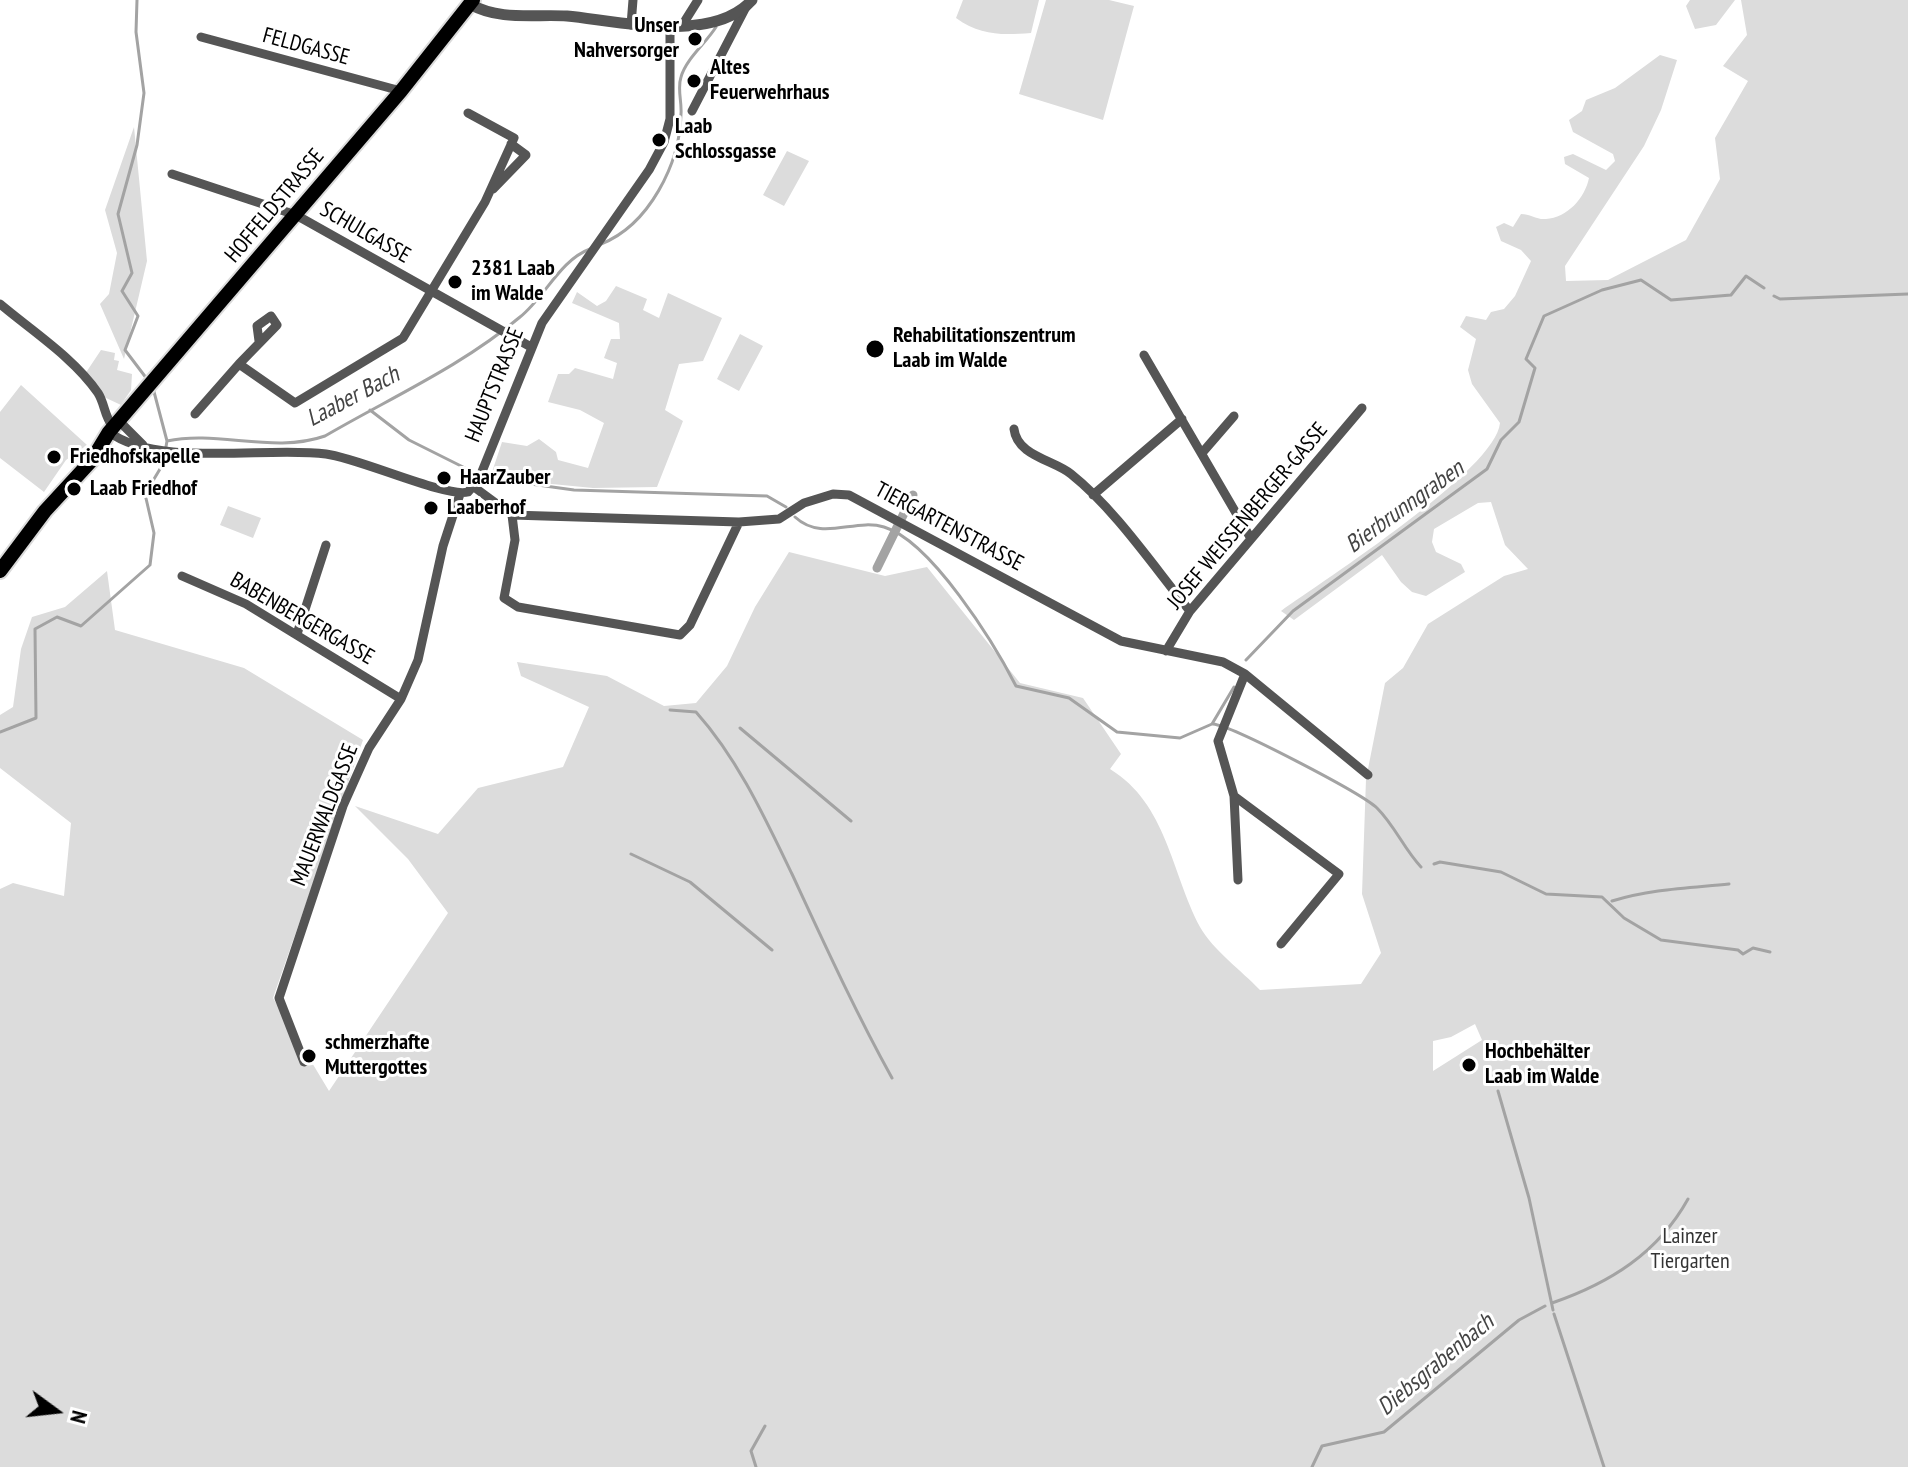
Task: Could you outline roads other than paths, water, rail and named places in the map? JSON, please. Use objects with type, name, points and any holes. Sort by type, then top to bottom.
[{"type":"main road","name":"HOFFELDSTRASSE","points":[[0,571],[45,511],[49,499],[91,447],[112,429],[152,384],[401,91],[472,2]]},
{"type":"street","points":[[631,25],[633,0]]},
{"type":"street","points":[[683,24],[698,0]]},
{"type":"street","points":[[472,2],[497,14],[565,16],[670,27],[725,19],[749,4]]},
{"type":"street","points":[[692,111],[749,4]]},
{"type":"street","name":"HAUPTSTRASSE","points":[[474,487],[542,323],[649,170],[669,131],[670,27]]},
{"type":"street","name":"FELDGASSE","points":[[201,37],[401,91]]},
{"type":"street","points":[[468,113],[514,138],[485,202]]},
{"type":"street","points":[[239,364],[290,401],[300,402],[398,344],[498,182],[526,155],[511,144]]},
{"type":"street","name":"SCHULGASSE","points":[[172,174],[296,215],[531,347]]},
{"type":"street","points":[[0,304],[86,379],[100,396],[103,412],[112,429],[133,445],[188,453],[324,453],[460,494],[474,487],[512,515],[515,540],[504,598],[518,607],[680,635],[690,625],[739,522]]},
{"type":"street","points":[[195,414],[259,341]]},
{"type":"street","points":[[1144,355],[1250,537]]},
{"type":"street","name":"JOSEF WEISSENBERGER-GASSE","points":[[1166,651],[1190,611],[1362,408]]},
{"type":"street","points":[[1202,453],[1234,416]]},
{"type":"street","points":[[1093,495],[1182,419]]},
{"type":"street","points":[[112,429],[143,445]]},
{"type":"street","points":[[1014,429],[1015,437],[1032,453],[1069,472],[1093,495],[1190,611]]},
{"type":"street","name":"MAUERWALDGASSE","points":[[304,1062],[279,998],[343,806],[369,748],[401,699],[418,660],[443,546],[457,512],[460,494]]},
{"type":"street","name":"TIERGARTENSTRASSE","points":[[512,515],[739,522],[779,519],[812,500],[849,495],[1121,641],[1223,662],[1245,674],[1368,775]]},
{"type":"street","points":[[297,634],[326,545]]},
{"type":"street","name":"BABENBERGERGASSE","points":[[182,576],[246,604],[401,699]]},
{"type":"street","points":[[1238,880],[1234,796],[1218,741],[1245,674]]},
{"type":"street","points":[[1234,796],[1339,874],[1281,944]]},
{"type":"waterway","points":[[137,0],[136,32],[144,93],[137,145],[118,214],[132,273],[122,291],[138,316],[125,350],[147,379]]},
{"type":"waterway","name":"Laaber Bach","points":[[601,244],[634,223],[659,191],[675,153],[679,133],[681,77],[687,64],[716,27]]},
{"type":"waterway","name":"Laaber Bach","points":[[0,732],[36,718],[35,629],[57,617],[81,626],[150,565],[154,533],[145,494],[163,464],[167,441],[206,438],[286,443],[325,436],[450,366],[498,335],[529,309],[570,261],[590,249]]},
{"type":"waterway","name":"Bierbrunngraben","points":[[1246,660],[1293,611],[1487,469],[1501,440],[1519,422],[1535,368],[1526,359],[1544,316],[1602,290],[1641,280],[1671,300],[1731,295],[1746,276],[1764,288]]},
{"type":"waterway","name":"Bierbrunngraben","points":[[1774,296],[1780,299],[1908,294]]},
{"type":"waterway","points":[[153,388],[167,441]]},
{"type":"waterway","points":[[370,410],[409,440],[475,473]]},
{"type":"waterway","points":[[487,478],[574,490],[767,496],[786,507]]},
{"type":"waterway","name":"Bierbrunngraben","points":[[877,568],[913,495]]},
{"type":"waterway","name":"Bierbrunngraben","points":[[795,517],[816,528],[873,525],[902,536],[941,572],[977,620],[1016,686],[1069,698],[1117,732],[1180,738],[1212,724],[1234,687]]},
{"type":"waterway","points":[[670,710],[696,712],[738,769],[892,1078]]},
{"type":"waterway","points":[[1213,724],[1269,748],[1366,800],[1383,815],[1421,867]]},
{"type":"waterway","points":[[740,728],[851,821]]},
{"type":"waterway","points":[[631,854],[690,882],[772,950]]},
{"type":"waterway","points":[[1434,864],[1440,862],[1501,872],[1546,894],[1602,897],[1624,918],[1661,940],[1738,950],[1743,954],[1753,948],[1770,952]]},
{"type":"waterway","points":[[1612,901],[1656,891],[1729,884]]},
{"type":"waterway","points":[[1498,1091],[1529,1198],[1553,1310]]},
{"type":"waterway","name":"Diebsgrabenbach","points":[[1552,1303],[1594,1286],[1630,1264],[1662,1235],[1688,1199]]},
{"type":"waterway","name":"Diebsgrabenbach","points":[[1312,1467],[1322,1446],[1384,1432],[1519,1320],[1545,1306]]},
{"type":"waterway","points":[[1554,1314],[1604,1467]]},
{"type":"waterway","points":[[756,1467],[751,1451],[765,1426]]},
{"type":"place","name":"Unser Nahversorger","points":[[695,39]]},
{"type":"place","name":"Altes Feuerwehrhaus","points":[[694,81]]},
{"type":"place","name":"Laab Schlossgasse","points":[[659,140]]},
{"type":"place","name":"2381 Laab im Walde","points":[[455,282]]},
{"type":"place","name":"Rehabilitationszentrum Laab im Walde","points":[[875,349]]},
{"type":"place","name":"Friedhofskapelle","points":[[54,457]]},
{"type":"place","name":"HaarZauber","points":[[444,478]]},
{"type":"place","name":"Laab Friedhof","points":[[74,489]]},
{"type":"place","name":"Laaberhof","points":[[431,508]]},
{"type":"place","name":"schmerzhafte Muttergottes","points":[[309,1056]]},
{"type":"place","name":"Hochbehälter Laab im Walde","points":[[1469,1065]]},
{"type":"park label","name":"Lainzer Tiergarten","points":[[1690,1250]]}]
